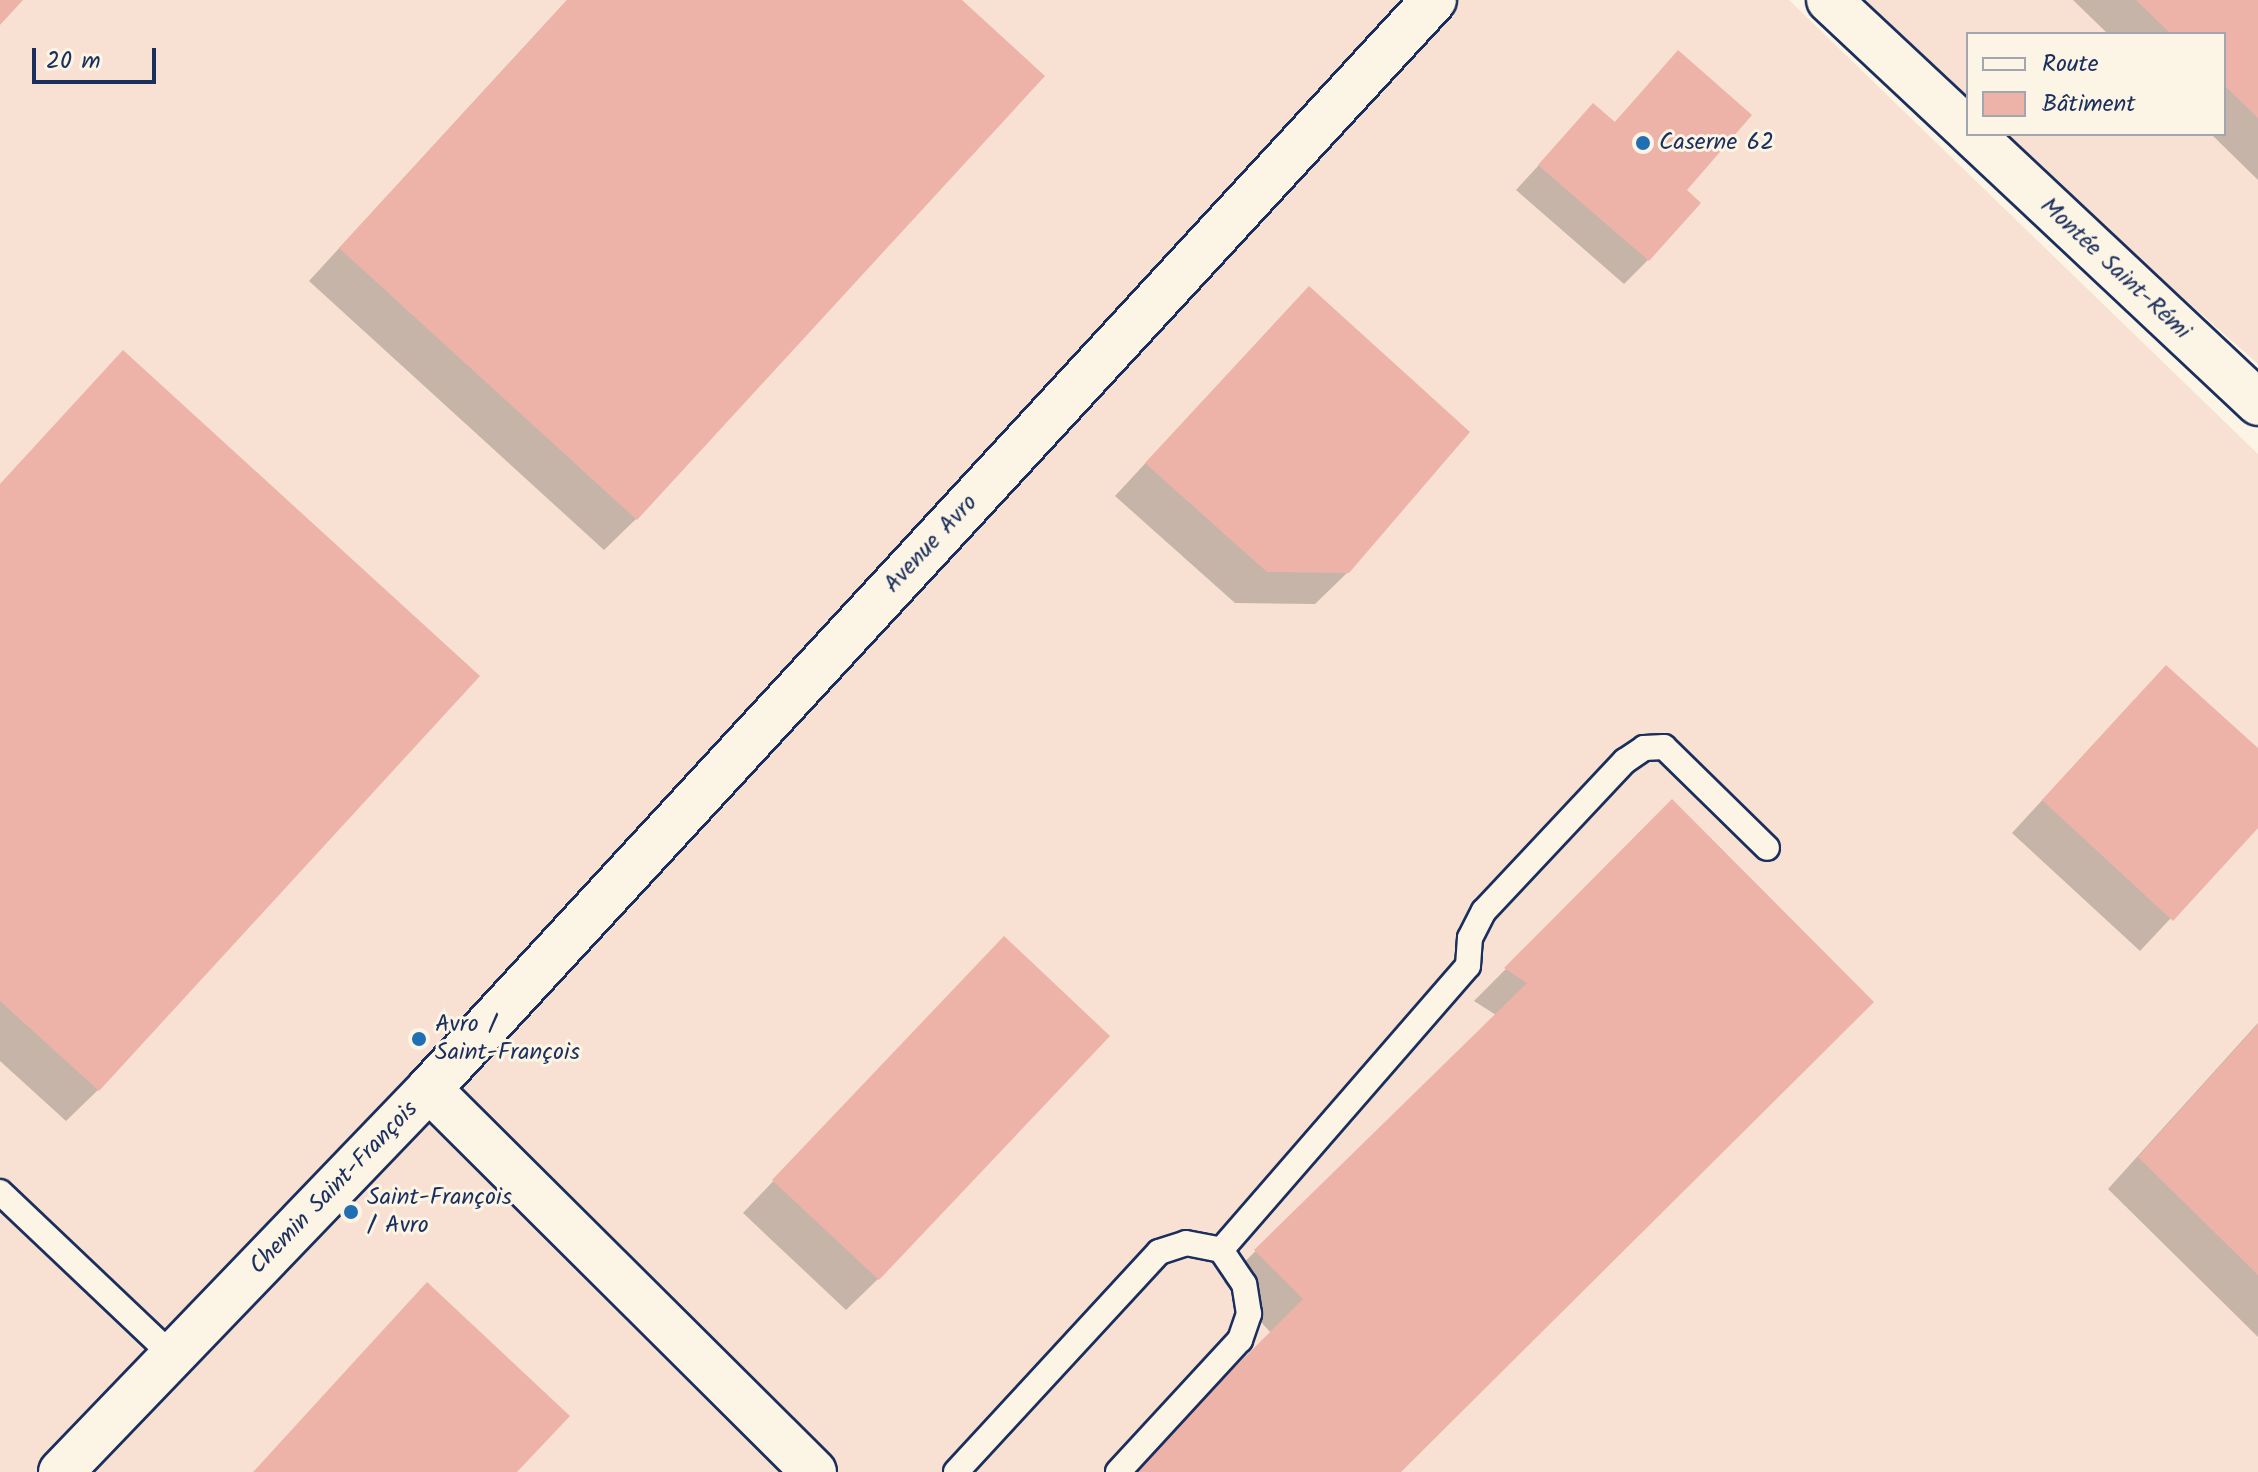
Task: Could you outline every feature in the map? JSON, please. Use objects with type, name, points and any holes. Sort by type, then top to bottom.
[{"type":"street","name":"Avenue Avro","points":[[429,1089],[1434,0]]},
{"type":"street","name":"Montée Saint-Rémi","points":[[1829,0],[1966,128]]},
{"type":"street","name":"Montée Saint-Rémi","points":[[1974,136],[2258,403]]},
{"type":"street","name":"Chemin Saint-François","points":[[61,1472],[429,1089],[814,1472]]},
{"type":"lane","points":[[1221,1250],[1468,966],[1470,938],[1484,911],[1625,761],[1644,748],[1664,747],[1767,848]]},
{"type":"lane","points":[[0,1192],[173,1356]]},
{"type":"lane","points":[[956,1472],[1159,1252],[1186,1243],[1221,1250],[1244,1284],[1249,1314],[1240,1340],[1118,1472]]},
{"type":"shaded area","points":[[0,0],[1789,0],[2258,454],[2258,1472],[0,1472]]},
{"type":"shaded area","points":[[1845,0],[2258,0],[2258,364],[1999,136],[2226,136],[2226,32],[1966,32],[1966,107]]},
{"type":"building","points":[[0,0],[23,0],[0,25]]},
{"type":"building","points":[[567,0],[962,0],[1045,76],[637,520],[339,248]]},
{"type":"building","points":[[2136,0],[2258,0],[2258,118],[2226,87],[2226,32],[2169,32]]},
{"type":"building","name":"Caserne 62","points":[[1678,50],[1752,115],[1687,190],[1701,203],[1649,261],[1538,165],[1593,103],[1615,122]]},
{"type":"building","points":[[1309,286],[1470,432],[1349,573],[1267,572],[1145,463]]},
{"type":"building","points":[[123,350],[480,676],[99,1091],[0,1001],[0,484]]},
{"type":"building","points":[[2166,665],[2258,748],[2258,828],[2173,921],[2042,800]]},
{"type":"building","points":[[1672,799],[1874,1002],[1401,1472],[1130,1472],[1303,1299],[1254,1250],[1527,983],[1504,968]]},
{"type":"building","points":[[1004,936],[1110,1036],[879,1280],[772,1180]]},
{"type":"building","points":[[2258,1024],[2258,1275],[2138,1157]]},
{"type":"building","points":[[427,1282],[570,1416],[517,1472],[253,1472]]},
{"type":"place","name":"Caserne 62","points":[[1643,143]]},
{"type":"place","name":"Avro / Saint-François","points":[[419,1039]]},
{"type":"place","name":"Saint-François / Avro","points":[[351,1212]]}]
